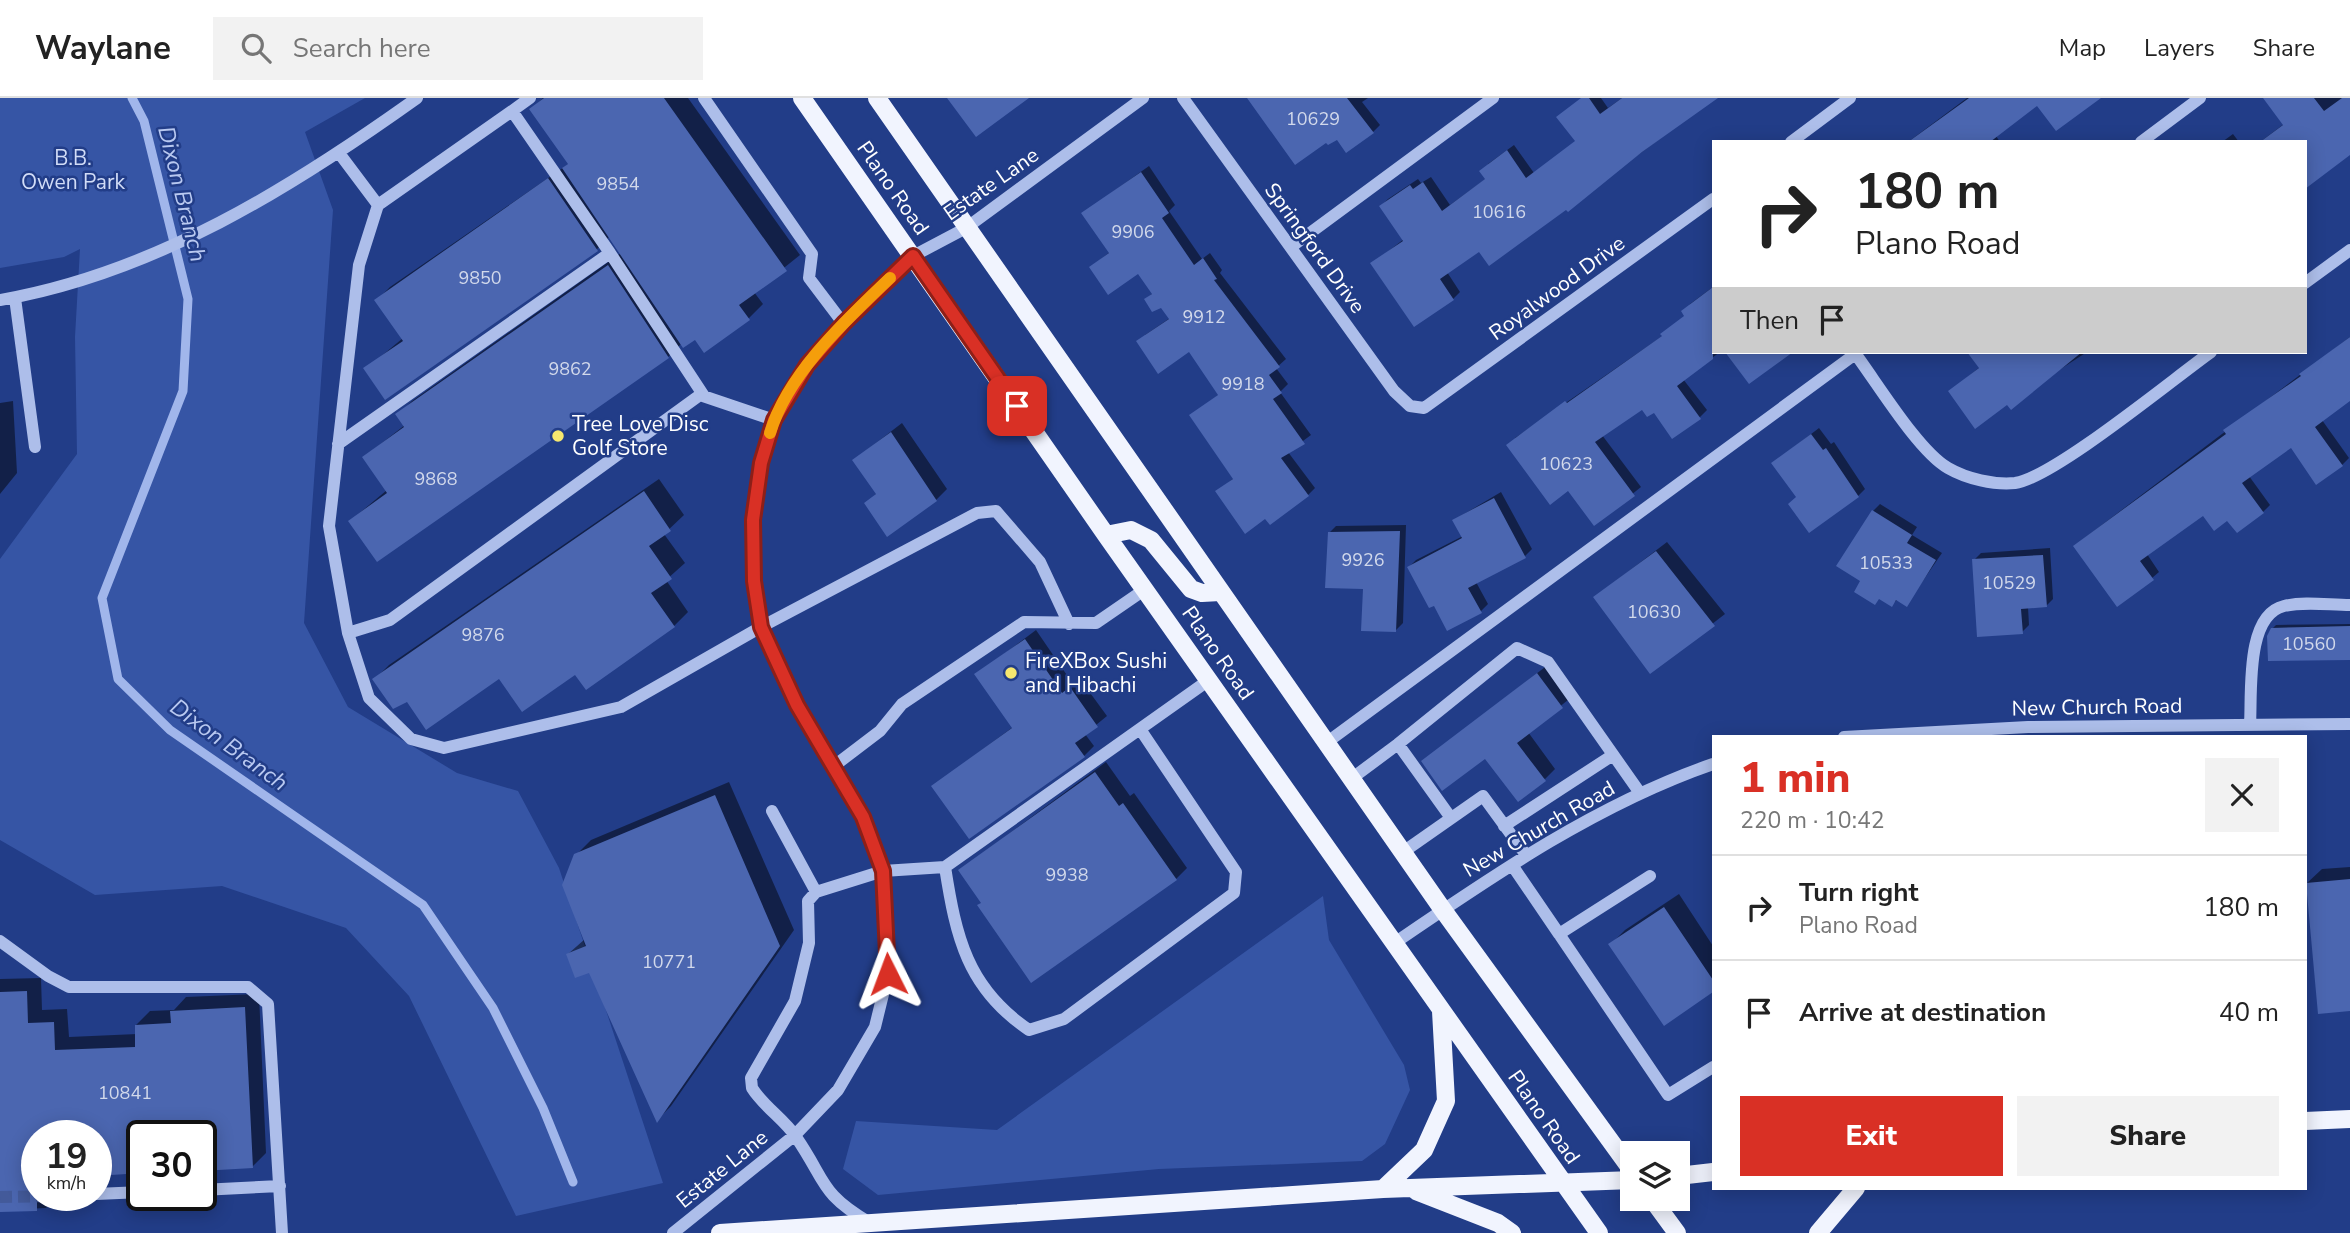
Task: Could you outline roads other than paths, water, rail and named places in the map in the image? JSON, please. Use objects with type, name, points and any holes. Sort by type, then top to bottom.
[{"type":"main road","name":"Plano Road","points":[[802,98],[1106,536],[1599,1233]]},
{"type":"main road","name":"Plano Road","points":[[877,98],[1443,910],[1620,1154]]},
{"type":"main road","points":[[1106,536],[1131,530],[1151,540],[1191,589],[1202,593],[1220,592]]},
{"type":"main road","points":[[1383,1189],[1424,1150],[1446,1101],[1441,1011]]},
{"type":"main road","points":[[2307,1121],[2350,1119]]},
{"type":"main road","points":[[1690,1174],[1712,1171]]},
{"type":"main road","points":[[720,1233],[874,1225],[1383,1189],[1620,1181]]},
{"type":"main road","points":[[1409,1188],[1498,1223],[1512,1233]]},
{"type":"main road","points":[[1818,1233],[1854,1190]]},
{"type":"main road","points":[[1661,1211],[1677,1233]]},
{"type":"street","points":[[0,300],[104,273],[195,235],[251,207],[339,153],[417,98]]},
{"type":"street","points":[[530,98],[378,205],[359,265],[329,526],[348,633],[369,698],[411,739],[444,748],[621,707],[761,627],[976,513],[996,511],[1040,562],[1069,624]]},
{"type":"street","points":[[704,98],[812,254],[809,278],[844,323]]},
{"type":"street","name":"Estate Lane","points":[[673,1233],[795,1135],[838,1090],[875,1027],[888,974],[883,871],[863,817],[797,705],[761,627],[754,581],[753,520],[761,463],[774,420],[807,365],[844,323],[913,256],[966,228],[1143,98]]},
{"type":"street","name":"Springford Drive","points":[[1183,98],[1394,391],[1410,406],[1424,408]]},
{"type":"street","points":[[1291,247],[1493,98]]},
{"type":"street","points":[[1794,140],[1850,98]]},
{"type":"street","points":[[2144,140],[2200,98]]},
{"type":"street","points":[[512,111],[704,396]]},
{"type":"street","points":[[339,153],[378,205]]},
{"type":"street","name":"Royalwood Drive","points":[[1424,408],[1712,200]]},
{"type":"street","points":[[2307,282],[2350,250]]},
{"type":"street","points":[[338,444],[610,253]]},
{"type":"street","points":[[16,298],[35,447]]},
{"type":"street","points":[[1326,743],[1853,354]]},
{"type":"street","points":[[1857,354],[1926,449],[1947,468],[1985,482],[2017,483],[2056,465],[2208,354]]},
{"type":"street","points":[[348,633],[390,620],[700,396],[774,420]]},
{"type":"street","points":[[834,766],[880,731],[902,704],[1024,622],[1096,623],[1144,590]]},
{"type":"street","points":[[2250,725],[2253,652],[2262,621],[2282,606],[2350,605]]},
{"type":"street","points":[[1351,779],[1517,649],[1548,662],[1640,793]]},
{"type":"street","points":[[795,1135],[757,1097],[751,1078],[795,1001],[807,955],[808,901],[816,892],[883,871],[945,867],[1209,680]]},
{"type":"street","name":"New Church Road","points":[[1886,735],[2028,727],[2350,724]]},
{"type":"street","points":[[945,867],[953,920],[963,955],[1006,1014],[1029,1030],[1064,1018],[1234,893],[1236,872],[1140,729]]},
{"type":"street","points":[[1398,744],[1451,818]]},
{"type":"street","points":[[1504,826],[1613,755]]},
{"type":"street","name":"New Church Road","points":[[1393,944],[1526,855],[1640,793],[1712,764]]},
{"type":"street","points":[[1403,852],[1483,796],[1526,855]]},
{"type":"street","points":[[772,811],[816,892]]},
{"type":"street","points":[[1512,864],[1668,1095],[1712,1068]]},
{"type":"street","points":[[1559,934],[1650,876]]},
{"type":"street","points":[[0,941],[69,987],[248,987],[268,1003],[282,1233]]},
{"type":"street","name":"Estate Lane","points":[[795,1135],[825,1189],[841,1205],[874,1225]]},
{"type":"street","points":[[217,1189],[280,1186]]},
{"type":"waterway","name":"Dixon Branch","points":[[132,98],[144,121],[188,299],[183,391],[102,598],[118,679],[170,730],[423,905],[493,1008],[543,1108],[573,1182]]},
{"type":"tunnel","points":[[0,1197],[21,1197]]},
{"type":"place","name":"Tree Love Disc Golf Store","points":[[558,436]]},
{"type":"place","name":"FireXBox Sushi and Hibachi","points":[[1011,673]]},
{"type":"park label","name":"B.B. Owen Park","points":[[73,170]]}]
